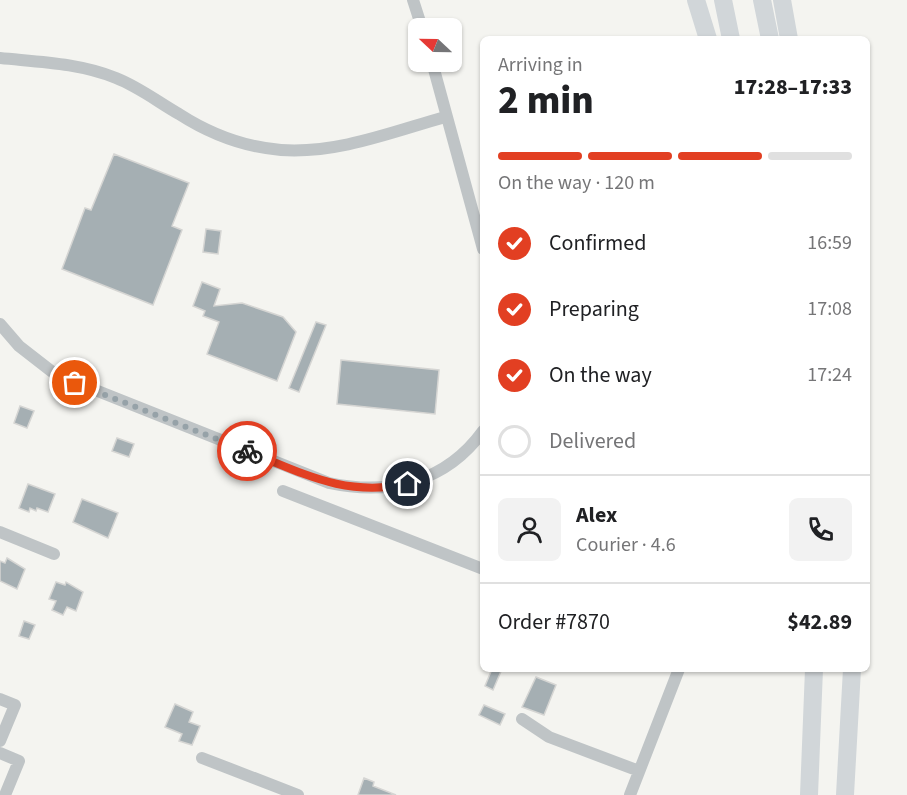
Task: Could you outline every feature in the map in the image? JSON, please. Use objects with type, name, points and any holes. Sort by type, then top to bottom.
[{"type":"highway","points":[[696,0],[707,36]]},
{"type":"highway","points":[[723,0],[730,36]]},
{"type":"highway","points":[[762,0],[769,36]]},
{"type":"highway","points":[[782,0],[788,36]]},
{"type":"highway","points":[[809,795],[814,672]]},
{"type":"highway","points":[[845,795],[852,672]]},
{"type":"street","points":[[413,0],[419,18]]},
{"type":"street","points":[[0,58],[74,65],[98,71],[132,85],[205,130],[252,145],[281,150],[319,149],[351,144],[445,117]]},
{"type":"street","points":[[434,72],[480,239]]},
{"type":"street","points":[[0,324],[19,346],[55,374],[336,485],[357,489],[380,489],[424,480],[458,459],[480,434]]},
{"type":"street","points":[[283,491],[480,568]]},
{"type":"street","points":[[0,532],[54,554]]},
{"type":"street","points":[[630,795],[678,672]]},
{"type":"street","points":[[0,699],[15,705],[0,741]]},
{"type":"street","points":[[522,719],[549,737],[639,771]]},
{"type":"street","points":[[0,753],[19,761],[5,795]]},
{"type":"street","points":[[202,758],[298,795]]},
{"type":"building","points":[[114,154],[189,183],[172,226],[182,230],[153,305],[62,269],[85,208],[91,210]]},
{"type":"building","points":[[206,229],[221,231],[218,254],[203,252]]},
{"type":"building","points":[[202,282],[220,289],[214,306],[242,303],[283,317],[296,332],[277,381],[207,354],[219,322],[203,316],[205,311],[193,306]]},
{"type":"building","points":[[316,322],[326,325],[299,392],[289,388]]},
{"type":"building","points":[[341,360],[439,370],[435,414],[337,404]]},
{"type":"building","points":[[20,406],[34,411],[27,428],[14,423]]},
{"type":"building","points":[[117,438],[134,444],[129,457],[112,451]]},
{"type":"building","points":[[28,484],[55,494],[48,512],[30,508],[29,512],[19,508]]},
{"type":"building","points":[[82,499],[118,513],[108,538],[73,522]]},
{"type":"building","points":[[7,558],[25,569],[17,589],[0,581],[0,561],[5,563]]},
{"type":"building","points":[[56,582],[65,585],[66,582],[83,592],[76,611],[67,607],[63,615],[52,610],[56,601],[49,599]]},
{"type":"building","points":[[24,621],[35,625],[29,639],[19,636]]},
{"type":"building","points":[[491,672],[501,672],[493,690],[485,686]]},
{"type":"building","points":[[536,677],[556,685],[544,715],[522,707]]},
{"type":"building","points":[[175,704],[193,712],[189,722],[200,726],[192,745],[179,741],[182,734],[165,727]]},
{"type":"building","points":[[484,705],[505,714],[500,725],[479,715]]},
{"type":"building","points":[[364,778],[374,782],[373,786],[396,795],[358,795]]},
{"type":"way so far","points":[[75,383],[247,451]]},
{"type":"route","points":[[247,451],[329,483],[357,489],[391,488],[408,484]]}]
